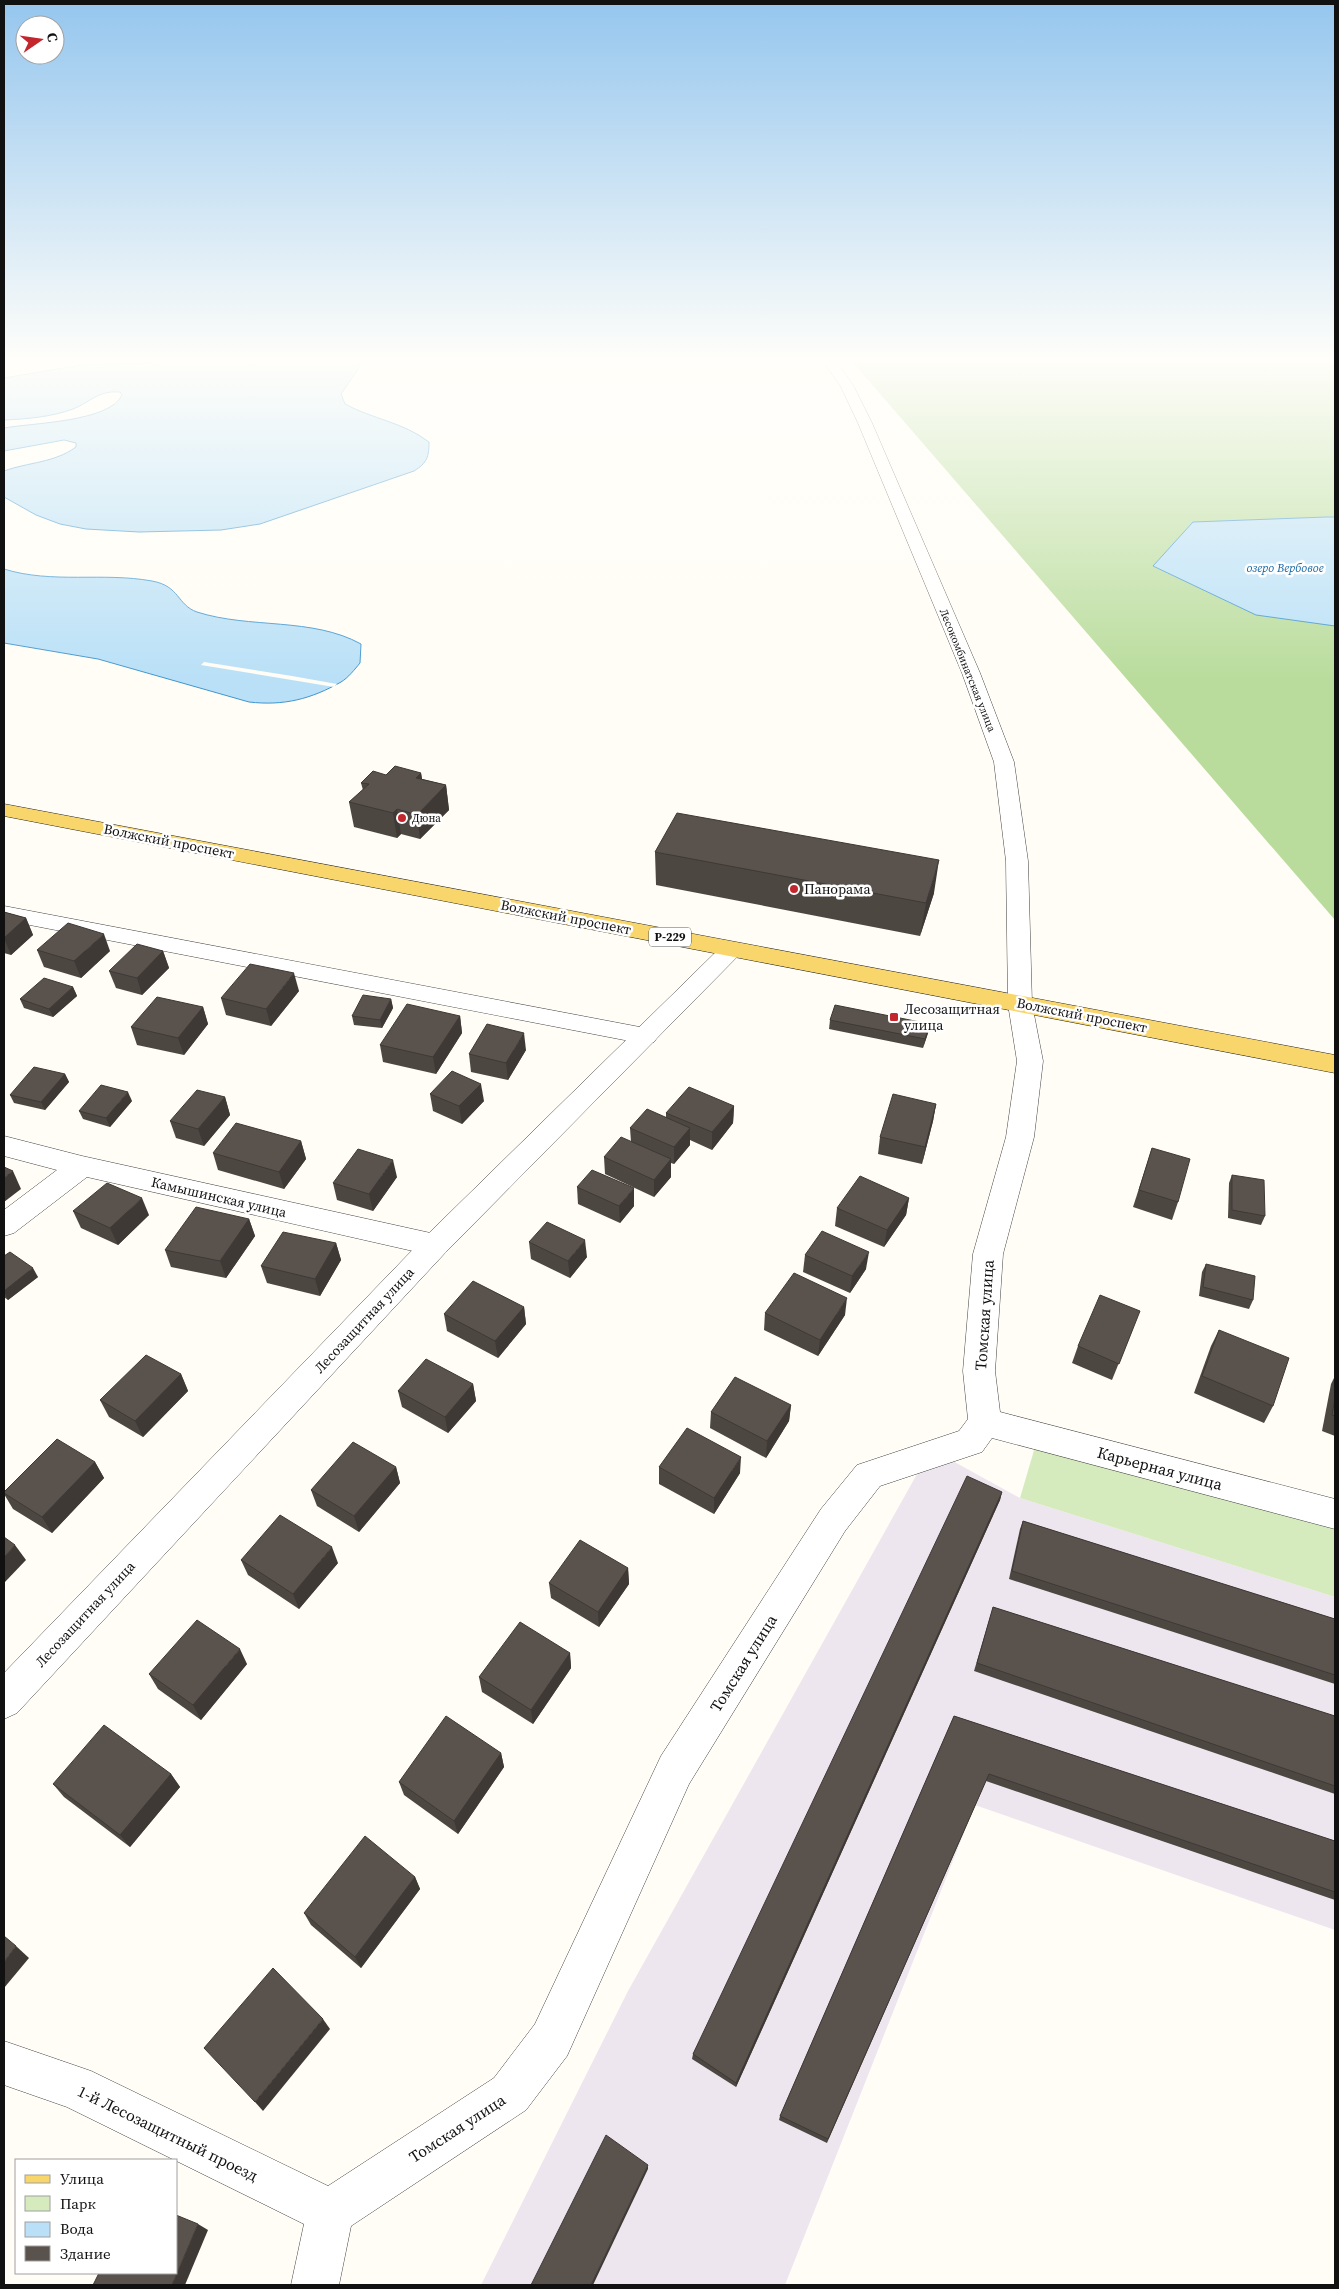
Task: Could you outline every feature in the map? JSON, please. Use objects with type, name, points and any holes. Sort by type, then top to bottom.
[{"type":"main road","name":"Волжский проспект","points":[[4,810],[1335,1064]]},
{"type":"street","name":"Лесокомбинатская улица","points":[[883,466],[971,673],[1004,762],[1018,861],[1020,1004]]},
{"type":"street","points":[[4,913],[645,1036]]},
{"type":"street","name":"Лесозащитная улица","points":[[4,1700],[435,1246],[732,949]]},
{"type":"street","name":"Томская улица","points":[[330,2212],[510,2094],[552,2040],[676,1770],[833,1520],[869,1475],[970,1442],[985,1422],[979,1371],[988,1254],[1020,1137],[1030,1061],[1020,1004]]},
{"type":"street","name":"Камышинская улица","points":[[4,1146],[82,1166],[435,1246]]},
{"type":"street","points":[[4,1225],[82,1166]]},
{"type":"street","name":"Карьерная улица","points":[[985,1422],[1335,1514]]},
{"type":"street","name":"1-й Лесозащитный проезд","points":[[4,2063],[75,2087],[330,2212]]},
{"type":"street","points":[[315,2285],[330,2212]]},
{"type":"shaded area","points":[[931,1449],[1020,1498],[1335,1597],[1335,1930],[975,1805],[785,2285],[481,2285],[628,1991]]},
{"type":"green space","points":[[942,466],[1335,466],[1335,920]]},
{"type":"green space","points":[[1035,1447],[1335,1519],[1335,1597],[1020,1498]]},
{"type":"water","points":[[22,466],[421,466],[414,471],[260,524],[221,530],[139,532],[86,529],[60,524],[36,515],[4,497],[4,471]]},
{"type":"water","name":"озеро Вербовое","points":[[1335,517],[1335,626],[1256,615],[1153,566],[1193,522]]},
{"type":"water","points":[[4,569],[40,576],[115,577],[161,583],[173,591],[185,605],[197,612],[238,620],[302,626],[342,636],[361,644],[360,663],[344,680],[319,693],[286,702],[262,703],[249,702],[98,659],[4,643]]},
{"type":"pier","points":[[204,662],[337,684],[334,687],[201,665]]},
{"type":"building","points":[[395,766],[421,773],[416,778],[446,785],[417,815],[397,809],[393,813],[349,802],[369,784],[361,783],[373,771],[386,775]]},
{"type":"building","points":[[677,813],[939,860],[926,903],[655,852]]},
{"type":"building","points":[[4,912],[26,918],[4,938]]},
{"type":"building","points":[[68,923],[104,934],[74,961],[37,950]]},
{"type":"building","points":[[137,944],[163,951],[137,978],[109,971]]},
{"type":"building","points":[[250,964],[294,973],[266,1009],[221,998]]},
{"type":"building","points":[[44,978],[73,987],[49,1009],[20,999]]},
{"type":"building","points":[[363,995],[391,999],[380,1020],[352,1016]]},
{"type":"building","points":[[157,997],[203,1007],[178,1038],[131,1027]]},
{"type":"building","points":[[407,1004],[460,1016],[433,1057],[380,1045]]},
{"type":"building","points":[[835,1005],[930,1024],[925,1039],[830,1020]]},
{"type":"building","points":[[487,1024],[524,1033],[506,1063],[469,1054]]},
{"type":"building","points":[[34,1067],[65,1074],[41,1102],[10,1095]]},
{"type":"building","points":[[452,1071],[481,1084],[459,1106],[430,1094]]},
{"type":"building","points":[[101,1085],[128,1092],[106,1118],[79,1111]]},
{"type":"building","points":[[689,1087],[734,1106],[712,1132],[666,1113]]},
{"type":"building","points":[[197,1090],[225,1097],[198,1129],[170,1121]]},
{"type":"building","points":[[893,1094],[936,1104],[925,1147],[880,1137]]},
{"type":"building","points":[[647,1109],[690,1128],[674,1147],[630,1128]]},
{"type":"building","points":[[236,1123],[301,1141],[279,1172],[213,1153]]},
{"type":"building","points":[[621,1137],[671,1159],[654,1180],[604,1157]]},
{"type":"building","points":[[1152,1148],[1190,1159],[1178,1202],[1139,1190]]},
{"type":"building","points":[[358,1149],[393,1160],[369,1194],[333,1183]]},
{"type":"building","points":[[4,1167],[13,1171],[4,1178]]},
{"type":"building","points":[[592,1170],[634,1188],[619,1206],[577,1187]]},
{"type":"building","points":[[1232,1175],[1264,1180],[1265,1216],[1232,1210]]},
{"type":"building","points":[[860,1176],[909,1198],[887,1230],[837,1208]]},
{"type":"building","points":[[107,1183],[142,1198],[110,1228],[73,1211]]},
{"type":"building","points":[[196,1207],[249,1219],[220,1261],[165,1250]]},
{"type":"building","points":[[547,1222],[585,1240],[568,1261],[529,1242]]},
{"type":"building","points":[[822,1231],[869,1252],[852,1276],[805,1255]]},
{"type":"building","points":[[283,1232],[336,1243],[315,1279],[261,1266]]},
{"type":"building","points":[[10,1252],[33,1268],[4,1291],[4,1256]]},
{"type":"building","points":[[1206,1264],[1255,1276],[1253,1300],[1203,1287]]},
{"type":"building","points":[[794,1273],[847,1298],[820,1340],[765,1313]]},
{"type":"building","points":[[473,1281],[524,1307],[495,1341],[444,1314]]},
{"type":"building","points":[[1100,1295],[1140,1311],[1119,1364],[1078,1346]]},
{"type":"building","points":[[1219,1330],[1289,1358],[1273,1406],[1202,1376]]},
{"type":"building","points":[[146,1355],[181,1374],[135,1421],[100,1400]]},
{"type":"building","points":[[426,1359],[473,1384],[445,1417],[398,1391]]},
{"type":"building","points":[[735,1377],[791,1405],[767,1441],[711,1412]]},
{"type":"building","points":[[1335,1398],[1335,1416],[1332,1415]]},
{"type":"building","points":[[687,1428],[741,1457],[714,1498],[659,1467]]},
{"type":"building","points":[[57,1439],[95,1462],[42,1517],[4,1492]]},
{"type":"building","points":[[353,1442],[396,1467],[354,1516],[311,1490]]},
{"type":"building","points":[[967,1476],[1002,1492],[736,2083],[693,2054]]},
{"type":"building","points":[[280,1515],[332,1547],[293,1594],[241,1560]]},
{"type":"building","points":[[1023,1521],[1335,1619],[1335,1675],[1012,1571]]},
{"type":"building","points":[[4,1537],[15,1545],[4,1557]]},
{"type":"building","points":[[580,1540],[628,1568],[598,1612],[549,1583]]},
{"type":"building","points":[[993,1607],[1335,1716],[1335,1786],[977,1663]]},
{"type":"building","points":[[197,1620],[240,1649],[193,1705],[149,1674]]},
{"type":"building","points":[[520,1622],[570,1653],[531,1710],[479,1677]]},
{"type":"building","points":[[446,1716],[501,1753],[454,1821],[399,1782]]},
{"type":"building","points":[[954,1716],[1335,1841],[1335,1892],[989,1774],[828,2139],[780,2116]]},
{"type":"building","points":[[104,1725],[171,1774],[120,1835],[53,1784]]},
{"type":"building","points":[[365,1836],[415,1877],[355,1957],[304,1913]]},
{"type":"building","points":[[4,1936],[16,1946],[4,1962]]},
{"type":"building","points":[[273,1968],[323,2019],[255,2102],[204,2048]]},
{"type":"building","points":[[606,2135],[648,2165],[591,2285],[531,2285]]},
{"type":"building","points":[[178,2216],[198,2224],[178,2271]]},
{"type":"building","points":[[98,2274],[177,2274],[172,2285],[93,2285]]},
{"type":"place","name":"Дюна","points":[[402,818]]},
{"type":"place","name":"Панорама","points":[[794,889]]},
{"type":"place","name":"Лесозащитная улица","points":[[894,1017]]}]
